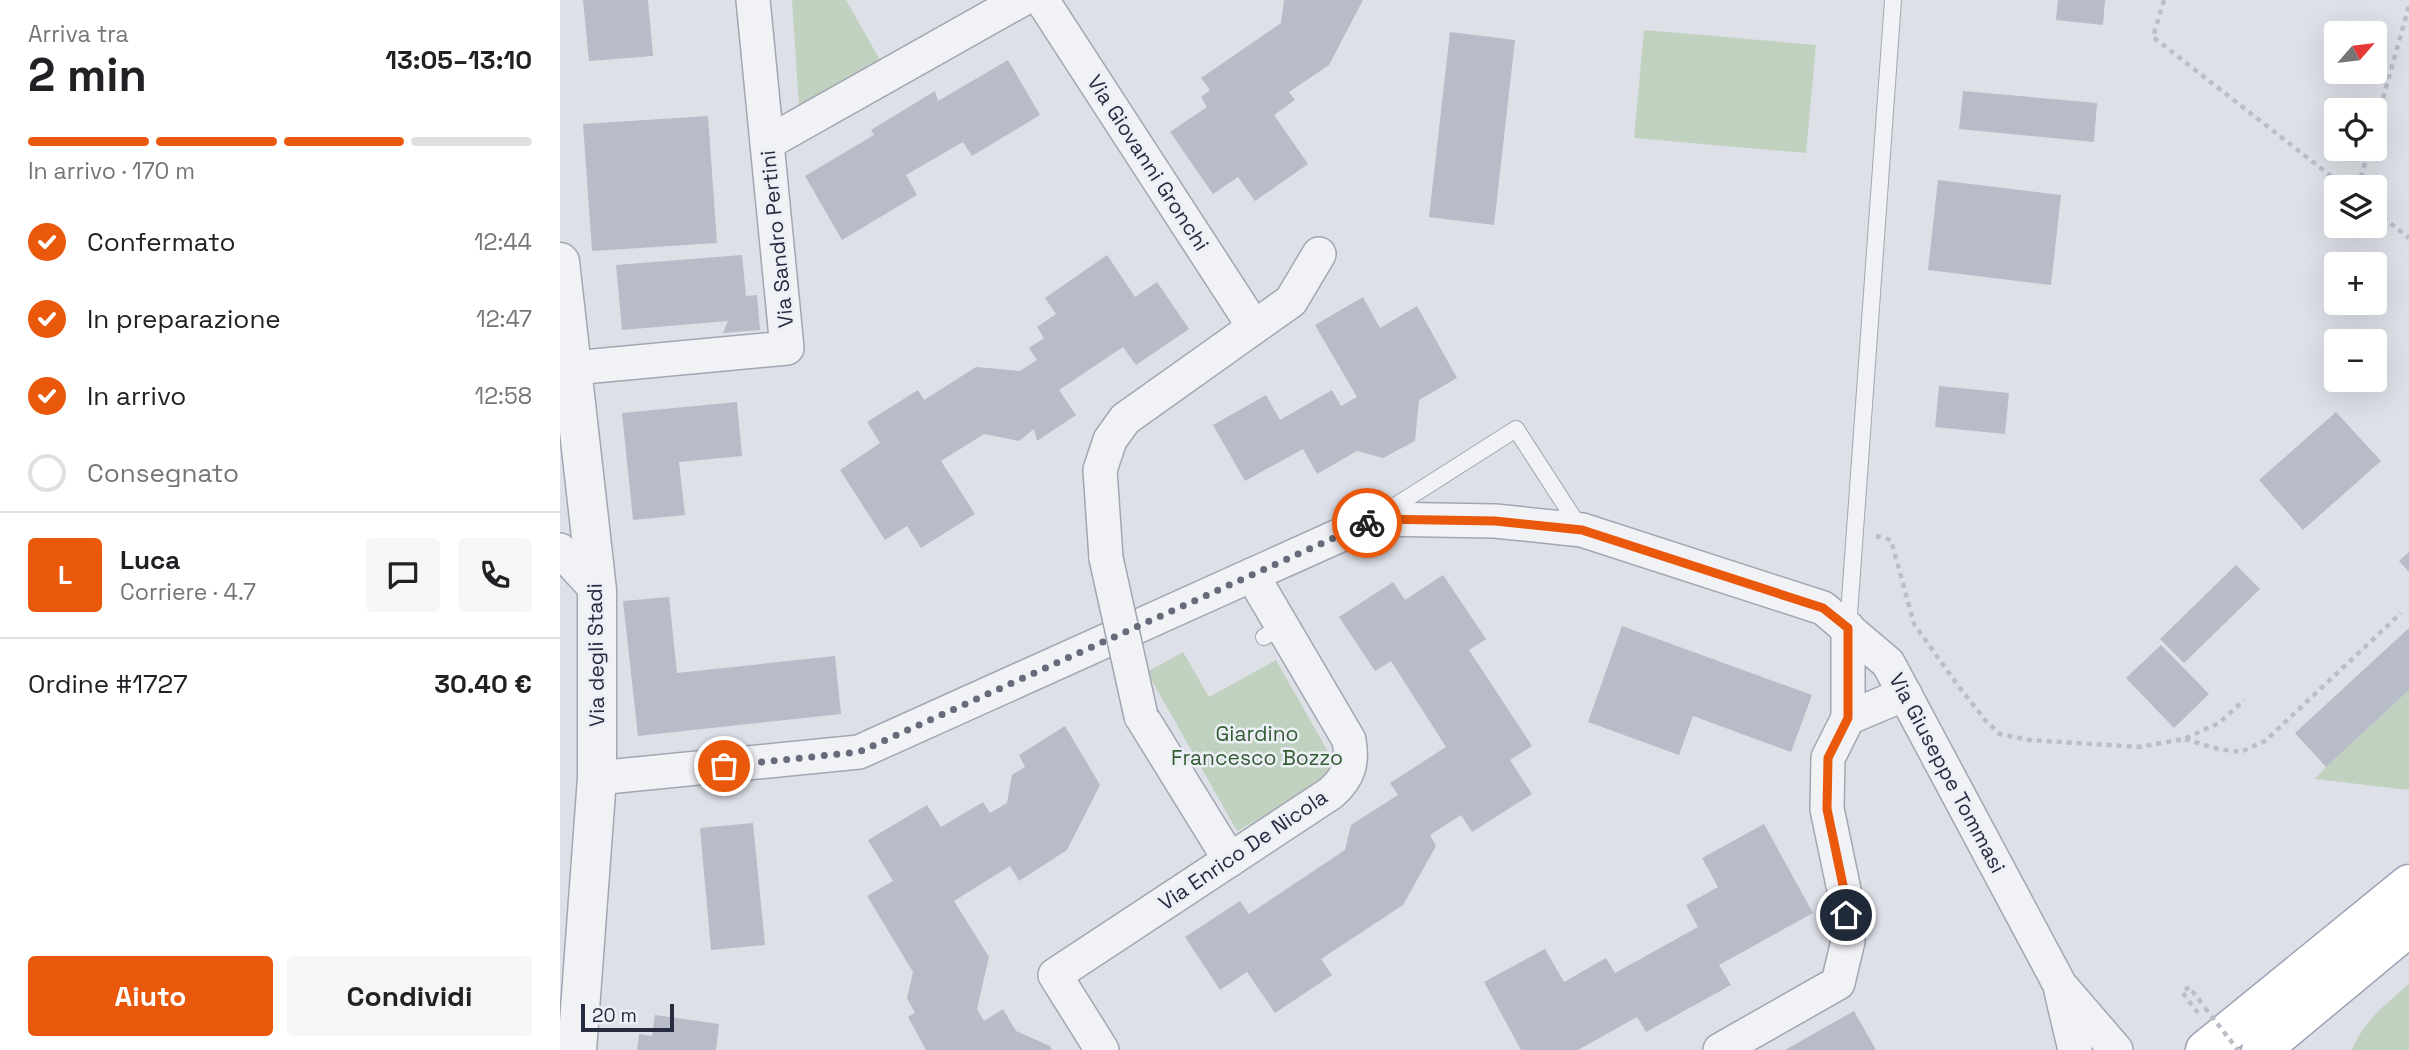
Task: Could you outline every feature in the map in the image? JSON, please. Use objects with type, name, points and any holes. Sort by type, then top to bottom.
[{"type":"main road","points":[[2202,1032],[2409,884]]},
{"type":"main road","points":[[2261,1050],[2409,927]]},
{"type":"street","name":"Via Sandro Pertini","points":[[573,368],[787,348],[753,0]]},
{"type":"street","points":[[767,143],[1021,0]]},
{"type":"street","name":"Via Giovanni Gronchi","points":[[1042,0],[1254,327]]},
{"type":"street","points":[[1230,860],[1141,716],[1106,558],[1100,470],[1110,440],[1125,419],[1291,301],[1319,254]]},
{"type":"street","name":"Via degli Stadi","points":[[560,262],[597,590],[597,778],[577,1050]]},
{"type":"street","name":"Via Giuseppe Tommasi","points":[[597,778],[859,752],[1376,519],[1495,521],[1582,530],[1823,608],[1888,663],[2060,985],[2116,1050]]},
{"type":"street","points":[[560,550],[597,590]]},
{"type":"street","name":"Via Enrico De Nicola","points":[[1102,1050],[1055,975],[1331,793],[1350,771],[1352,755],[1349,740],[1273,632],[1252,575]]},
{"type":"street","points":[[1720,1050],[1838,983],[1848,941],[1844,890],[1827,809],[1828,758],[1848,718],[1848,628]]},
{"type":"street","points":[[1848,718],[1905,694]]},
{"type":"street","name":"Via Giuseppe Tommasi","points":[[2060,985],[2075,1050]]},
{"type":"lane","points":[[1848,628],[1893,0]]},
{"type":"lane","points":[[1376,519],[1516,429],[1582,530]]},
{"type":"path","points":[[2164,0],[2153,37],[2330,175]]},
{"type":"path","points":[[2383,98],[2409,6]]},
{"type":"path","points":[[2387,221],[2409,238]]},
{"type":"path","points":[[1855,530],[1891,540],[1914,624],[1956,683],[1986,721],[2000,734],[2029,740],[2139,747],[2184,739],[2219,723],[2244,700]]},
{"type":"path","points":[[2184,739],[2218,749],[2241,752],[2265,741],[2400,613]]},
{"type":"path","points":[[2202,1032],[2182,992],[2189,987],[2238,1050]]},
{"type":"green space","points":[[792,0],[846,0],[880,60],[799,106]]},
{"type":"green space","points":[[1644,30],[1816,45],[1806,153],[1634,138]]},
{"type":"green space","name":"Giardino Francesco Bozzo","points":[[1183,652],[1209,697],[1276,660],[1340,773],[1237,831],[1147,672]]},
{"type":"green space","points":[[2409,690],[2409,790],[2315,779],[2326,767]]},
{"type":"green space","points":[[2409,984],[2409,1050],[2352,1050],[2369,1021]]},
{"type":"building","points":[[583,0],[648,0],[653,56],[589,61]]},
{"type":"building","points":[[1284,0],[1363,0],[1329,65],[1289,92],[1295,100],[1274,115],[1308,164],[1255,201],[1238,177],[1213,194],[1170,132],[1207,107],[1201,97],[1210,90],[1201,78],[1281,23]]},
{"type":"building","points":[[2058,0],[2105,0],[2103,25],[2056,20]]},
{"type":"building","points":[[1450,32],[1515,40],[1494,225],[1429,217]]},
{"type":"building","points":[[1008,60],[1040,115],[972,156],[963,142],[906,175],[917,195],[842,240],[805,176],[874,135],[871,130],[935,91],[938,101]]},
{"type":"building","points":[[1963,91],[2097,103],[2094,142],[1959,129]]},
{"type":"building","points":[[708,116],[717,243],[592,251],[583,124]]},
{"type":"building","points":[[1938,180],[2061,195],[2051,285],[1928,270]]},
{"type":"building","points":[[742,255],[746,296],[757,295],[760,330],[723,333],[728,321],[622,330],[616,265]]},
{"type":"building","points":[[1107,255],[1135,297],[1157,282],[1189,329],[1136,365],[1123,347],[1059,390],[1076,415],[1037,441],[1034,429],[1019,441],[984,434],[941,461],[975,514],[921,548],[907,526],[885,540],[840,470],[880,443],[867,422],[918,390],[924,400],[976,367],[1020,371],[1037,360],[1029,348],[1044,338],[1037,327],[1056,314],[1045,298]]},
{"type":"building","points":[[1363,297],[1380,328],[1417,306],[1457,378],[1419,400],[1415,441],[1383,458],[1357,451],[1317,474],[1303,449],[1245,481],[1213,425],[1266,395],[1280,420],[1332,390],[1341,406],[1357,397],[1315,325]]},
{"type":"building","points":[[1939,386],[2009,393],[2005,434],[1935,427]]},
{"type":"building","points":[[737,402],[742,456],[679,462],[685,515],[633,520],[622,413]]},
{"type":"building","points":[[2336,412],[2381,461],[2303,530],[2259,480]]},
{"type":"building","points":[[2409,552],[2409,572],[2399,561]]},
{"type":"building","points":[[2236,565],[2260,589],[2184,663],[2160,639]]},
{"type":"building","points":[[1443,575],[1486,639],[1469,650],[1532,746],[1510,760],[1532,794],[1472,832],[1461,815],[1430,835],[1436,846],[1403,905],[1321,959],[1332,975],[1275,1013],[1247,972],[1220,990],[1185,937],[1240,901],[1249,914],[1345,850],[1351,825],[1398,795],[1390,783],[1446,747],[1391,661],[1375,671],[1339,617],[1393,582],[1405,600]]},
{"type":"building","points":[[669,597],[677,673],[835,656],[841,714],[638,736],[623,601]]},
{"type":"building","points":[[1622,626],[1812,695],[1791,752],[1693,716],[1679,755],[1588,722]]},
{"type":"building","points":[[2409,628],[2409,690],[2326,767],[2295,733]]},
{"type":"building","points":[[2161,645],[2209,694],[2174,728],[2126,678]]},
{"type":"building","points":[[1065,726],[1100,785],[1067,850],[1019,881],[1010,866],[954,901],[989,957],[977,1009],[984,1021],[1003,1009],[1016,1031],[1050,1046],[1052,1050],[926,1050],[908,1017],[915,1013],[907,998],[913,972],[867,896],[893,881],[868,840],[927,805],[941,827],[983,802],[990,813],[1007,803],[1012,775],[1025,767],[1019,755]]},
{"type":"building","points":[[753,823],[765,945],[711,950],[700,828]]},
{"type":"building","points":[[1764,824],[1813,913],[1719,965],[1731,985],[1646,1032],[1637,1017],[1578,1050],[1521,1050],[1484,982],[1545,949],[1564,982],[1606,958],[1615,973],[1698,927],[1686,905],[1718,887],[1702,858]]},
{"type":"building","points":[[1854,1011],[1876,1050],[1785,1050]]},
{"type":"building","points":[[655,1015],[719,1024],[716,1050],[637,1050],[639,1034],[652,1036]]},
{"type":"way so far","points":[[724,766],[859,752],[1367,523]]},
{"type":"route","points":[[1367,523],[1376,519],[1495,521],[1582,530],[1823,608],[1848,628],[1848,718],[1828,758],[1827,809],[1844,890],[1846,915]]}]
